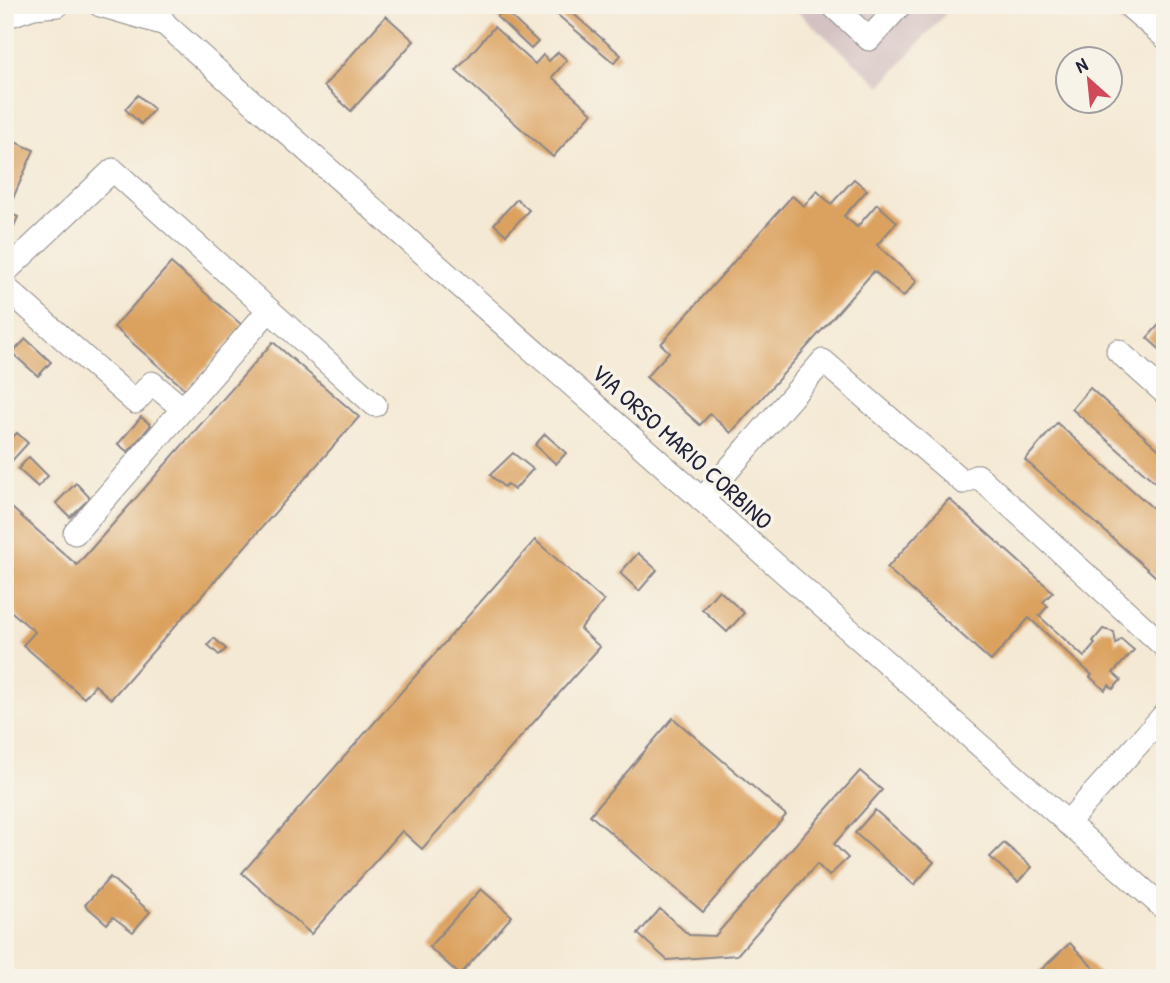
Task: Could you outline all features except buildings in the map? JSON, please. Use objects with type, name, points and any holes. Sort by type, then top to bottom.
[{"type":"street","points":[[5,17],[34,7],[58,5]]},
{"type":"street","points":[[100,5],[159,14]]},
{"type":"street","points":[[832,5],[869,39],[900,5]]},
{"type":"street","points":[[1128,5],[1165,37]]},
{"type":"street","name":"VIA ORSO MARIO CORBINO","points":[[159,14],[702,500],[1165,909]]},
{"type":"street","points":[[5,272],[113,170],[375,405]]},
{"type":"street","points":[[5,287],[135,402],[152,383],[182,408]]},
{"type":"street","points":[[75,533],[269,310]]},
{"type":"street","points":[[1118,351],[1165,393]]},
{"type":"street","points":[[702,500],[823,361],[963,482],[978,476],[1165,647]]},
{"type":"street","points":[[1067,823],[1165,714]]},
{"type":"shaded area","points":[[790,5],[953,5],[881,86]]},
{"type":"shaded area","points":[[1101,5],[1165,5],[1165,62]]}]
